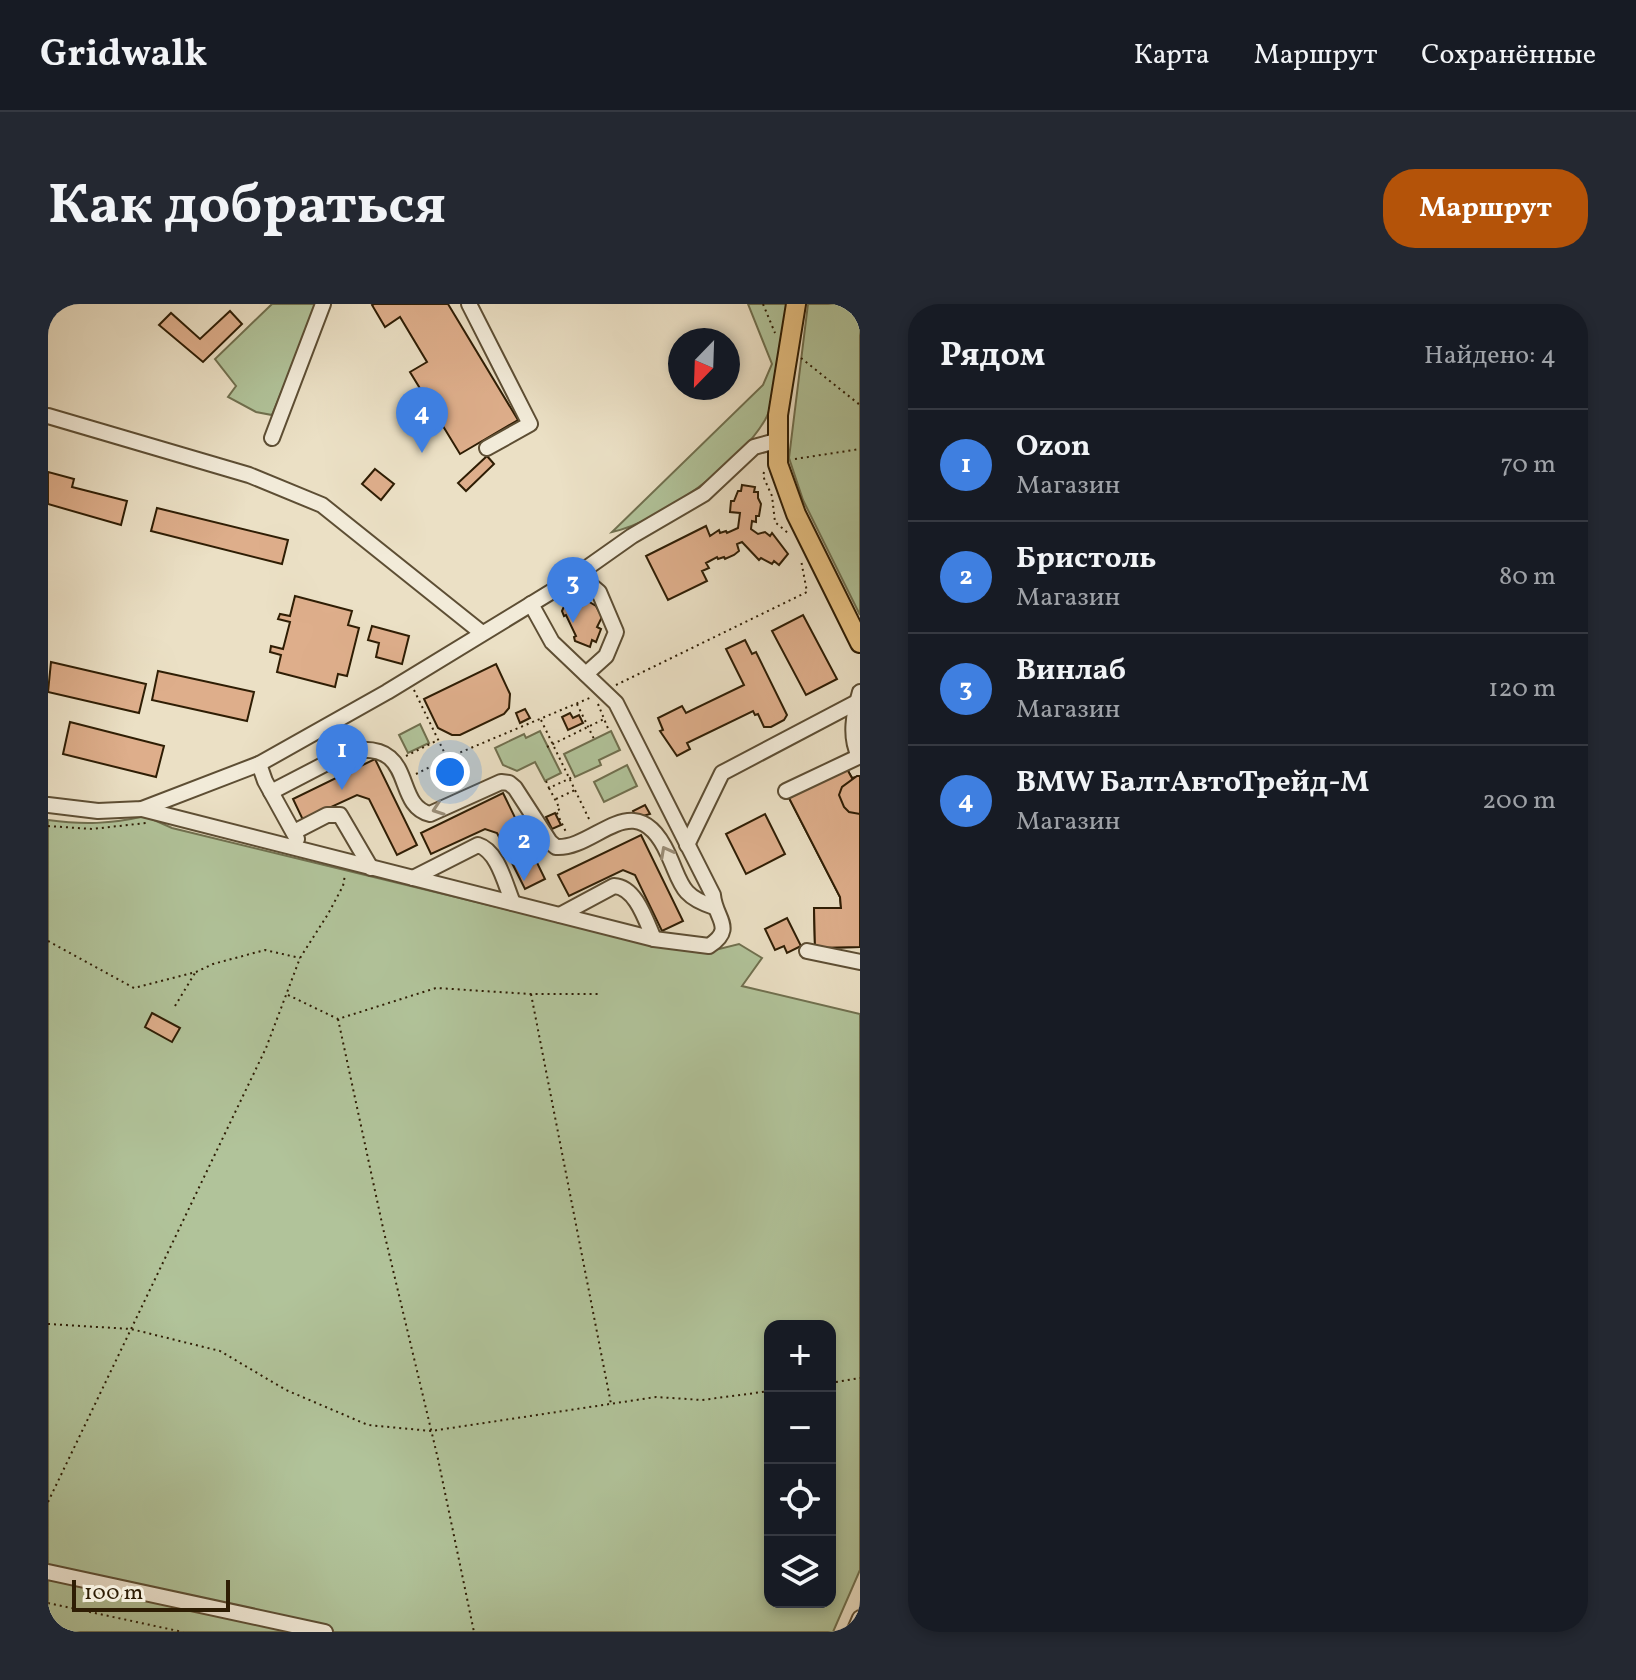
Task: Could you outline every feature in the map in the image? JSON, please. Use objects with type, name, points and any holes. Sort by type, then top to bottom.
[{"type":"main road","points":[[797,309],[776,441],[778,464],[785,488],[860,645]]},
{"type":"street","points":[[272,438],[323,304]]},
{"type":"street","points":[[469,304],[530,424],[487,448]]},
{"type":"street","points":[[48,416],[236,471],[322,505],[482,633]]},
{"type":"street","points":[[142,809],[259,764],[410,678],[579,575],[632,536],[704,494],[754,447],[776,441]]},
{"type":"street","points":[[579,575],[599,592],[616,632],[606,656],[586,674]]},
{"type":"street","points":[[48,805],[98,811],[142,809],[654,939],[709,946],[723,933],[724,925],[714,907],[713,895],[616,703],[552,642],[531,604]]},
{"type":"street","points":[[687,845],[722,773],[859,697]]},
{"type":"street","points":[[786,791],[859,756],[853,741],[859,697]]},
{"type":"street","points":[[271,792],[350,751],[362,749],[383,751],[394,762],[416,807],[423,813],[430,814],[501,782],[509,783],[556,847],[572,844],[617,822],[643,824],[663,843],[686,895],[714,907]]},
{"type":"street","points":[[259,764],[301,850]]},
{"type":"street","points":[[294,832],[327,815],[340,815],[371,868]]},
{"type":"street","points":[[413,878],[478,845],[483,846],[492,854],[513,903]]},
{"type":"street","points":[[560,915],[614,886],[621,886],[630,892],[654,939]]},
{"type":"street","points":[[807,951],[860,962]]},
{"type":"street","points":[[48,1572],[325,1632]]},
{"type":"street","points":[[854,1632],[860,1618]]},
{"type":"path","points":[[763,304],[777,336]]},
{"type":"path","points":[[799,356],[860,405]]},
{"type":"path","points":[[785,460],[860,449]]},
{"type":"path","points":[[769,468],[763,476],[772,496],[775,522],[791,535]]},
{"type":"path","points":[[604,691],[807,592],[800,554]]},
{"type":"path","points":[[410,678],[438,741],[468,797]]},
{"type":"path","points":[[404,780],[523,724],[541,720],[596,695],[609,731]]},
{"type":"path","points":[[576,703],[594,739]]},
{"type":"path","points":[[547,747],[604,719]]},
{"type":"path","points":[[541,720],[596,832]]},
{"type":"path","points":[[394,762],[438,741]]},
{"type":"path","points":[[549,788],[575,776]]},
{"type":"path","points":[[546,781],[572,844]]},
{"type":"path","points":[[555,800],[575,790]]},
{"type":"path","points":[[48,826],[92,829],[131,826],[150,822],[163,814]]},
{"type":"path","points":[[48,1502],[266,1048],[300,958],[343,886],[348,862]]},
{"type":"path","points":[[48,941],[134,988],[265,950],[300,958]]},
{"type":"path","points":[[175,1006],[196,972]]},
{"type":"path","points":[[287,994],[338,1019],[436,988],[531,994],[598,994]]},
{"type":"path","points":[[531,994],[611,1404]]},
{"type":"path","points":[[338,1019],[474,1632]]},
{"type":"path","points":[[48,1324],[131,1329],[220,1351],[286,1390],[368,1425],[431,1431],[656,1397],[702,1400],[764,1392]]},
{"type":"path","points":[[836,1382],[860,1378]]},
{"type":"path","points":[[48,1603],[183,1632]]},
{"type":"green space","points":[[272,304],[318,304],[272,415],[256,412],[228,397],[236,386],[215,359]]},
{"type":"green space","points":[[748,304],[788,304],[777,380],[765,420],[737,455],[697,488],[653,516],[612,532],[763,385],[772,364]]},
{"type":"green space","points":[[808,304],[853,304],[860,317],[860,615],[803,500],[789,458]]},
{"type":"green space","points":[[420,724],[429,743],[408,753],[399,735]]},
{"type":"green space","points":[[540,731],[561,773],[545,781],[535,762],[517,771],[503,765],[495,748],[524,734],[526,738]]},
{"type":"green space","points":[[611,731],[620,750],[599,760],[601,765],[575,777],[564,754]]},
{"type":"green space","points":[[627,765],[637,786],[604,802],[594,782]]},
{"type":"green space","points":[[145,816],[172,828],[657,946],[703,953],[739,944],[762,958],[742,986],[860,1014],[860,1570],[833,1632],[48,1632],[48,820],[109,822]]},
{"type":"building","points":[[374,304],[448,304],[518,420],[460,454],[410,372],[427,362],[400,317],[385,327]]},
{"type":"building","points":[[230,311],[242,324],[203,362],[159,325],[171,313],[200,339]]},
{"type":"building","points":[[487,456],[494,464],[466,491],[458,483]]},
{"type":"building","points":[[375,469],[394,484],[381,500],[362,484]]},
{"type":"building","points":[[48,472],[74,479],[72,487],[127,501],[121,525],[48,504]]},
{"type":"building","points":[[742,485],[755,487],[754,492],[758,492],[761,504],[759,516],[756,516],[756,522],[752,521],[751,529],[758,534],[765,532],[770,536],[772,533],[788,554],[779,565],[774,561],[772,564],[761,558],[759,560],[742,542],[737,544],[739,551],[734,555],[725,559],[717,557],[706,563],[709,568],[702,571],[707,581],[668,600],[646,556],[706,526],[710,536],[719,530],[720,533],[727,533],[738,528],[740,513],[730,512],[731,501],[741,491]]},
{"type":"building","points":[[157,508],[288,540],[282,564],[151,531]]},
{"type":"building","points":[[576,594],[596,606],[602,617],[597,627],[601,629],[596,642],[592,640],[590,647],[575,641],[576,636],[562,611],[568,597],[574,599]]},
{"type":"building","points":[[295,596],[352,611],[348,625],[359,628],[347,676],[338,674],[335,687],[277,672],[281,655],[270,652],[271,646],[283,649],[290,622],[278,619],[280,614],[290,616]]},
{"type":"building","points":[[803,615],[837,679],[806,695],[772,631]]},
{"type":"building","points":[[372,626],[409,636],[402,664],[376,657],[379,643],[368,640]]},
{"type":"building","points":[[745,640],[752,654],[756,652],[787,715],[771,727],[764,727],[758,714],[755,715],[753,711],[687,743],[690,749],[677,756],[660,731],[663,730],[658,718],[682,706],[686,713],[744,685],[726,649]]},
{"type":"building","points":[[51,662],[146,684],[139,713],[48,692]]},
{"type":"building","points":[[496,664],[510,694],[509,708],[504,714],[460,735],[452,735],[438,728],[424,699]]},
{"type":"building","points":[[158,671],[254,692],[247,721],[152,700]]},
{"type":"building","points":[[525,709],[530,718],[520,723],[516,713]]},
{"type":"building","points":[[570,713],[573,718],[579,715],[583,723],[568,730],[562,717]]},
{"type":"building","points":[[70,722],[164,746],[156,777],[63,754]]},
{"type":"building","points":[[375,759],[417,845],[397,855],[369,799],[357,795],[303,820],[293,799]]},
{"type":"building","points":[[847,769],[852,778],[842,787],[839,795],[849,812],[860,814],[860,947],[815,948],[814,908],[841,908],[840,897],[789,798]]},
{"type":"building","points":[[847,769],[852,778],[860,776],[860,947],[815,948],[814,908],[841,908],[840,897],[789,798]]},
{"type":"building","points":[[860,776],[860,814],[849,812],[839,795],[842,787]]},
{"type":"building","points":[[503,793],[545,879],[525,889],[497,833],[485,829],[431,854],[421,833]]},
{"type":"building","points":[[645,805],[650,814],[636,818],[633,811]]},
{"type":"building","points":[[555,813],[561,825],[552,829],[546,817]]},
{"type":"building","points":[[765,814],[785,854],[746,874],[726,834]]},
{"type":"building","points":[[641,835],[683,921],[662,931],[635,875],[623,870],[569,896],[558,875]]},
{"type":"building","points":[[787,918],[801,946],[787,953],[784,946],[775,950],[765,929]]},
{"type":"building","points":[[152,1013],[180,1028],[172,1042],[145,1027]]},
{"type":"place","name":"BMW БалтАвтоТрейд-М","points":[[422,453]]},
{"type":"place","name":"Винлаб","points":[[573,623]]},
{"type":"place","name":"Ozon","points":[[342,790]]},
{"type":"place","name":"Бристоль","points":[[524,881]]}]
